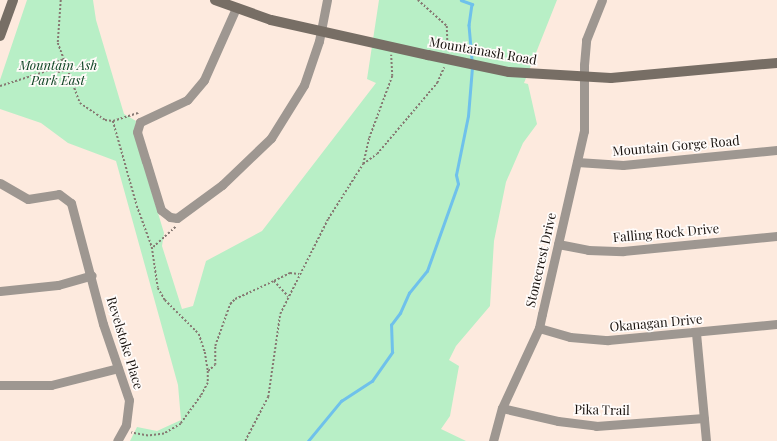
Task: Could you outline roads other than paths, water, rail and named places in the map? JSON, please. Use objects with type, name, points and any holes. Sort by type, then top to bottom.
[{"type":"street","points":[[0,36],[13,0]]},
{"type":"street","name":"Mountainash Road","points":[[215,0],[236,8],[321,32],[509,72],[585,78],[623,78],[777,63]]},
{"type":"street","points":[[236,8],[200,85],[187,100],[140,122],[137,132],[161,210],[170,217],[177,218],[243,167],[271,138],[304,85],[321,32],[327,0]]},
{"type":"street","name":"Stonecrest Drive","points":[[493,441],[502,408],[539,328],[586,120],[586,40],[602,0]]},
{"type":"street","name":"Mountain Gorge Road","points":[[577,162],[623,165],[777,150]]},
{"type":"street","name":"Revelstoke Place","points":[[0,183],[28,199],[58,194],[65,196],[71,203],[92,275],[103,324],[129,400],[126,425],[117,441]]},
{"type":"street","name":"Falling Rock Drive","points":[[558,244],[588,250],[623,251],[777,236]]},
{"type":"street","points":[[0,291],[58,285],[92,275]]},
{"type":"street","name":"Okanagan Drive","points":[[539,328],[570,337],[596,340],[696,333],[777,324]]},
{"type":"street","points":[[696,333],[706,441]]},
{"type":"street","points":[[0,385],[51,385],[118,368]]},
{"type":"street","name":"Pika Trail","points":[[502,408],[565,422],[596,426],[704,418]]},
{"type":"waterway","points":[[461,0],[472,4],[469,25],[472,62]]},
{"type":"waterway","points":[[308,441],[341,401],[372,381],[392,352],[391,325],[400,313],[409,293],[427,271],[458,184],[456,175],[468,116],[472,67]]},
{"type":"park label","name":"Mountain Ash Park East","points":[[58,74]]}]
